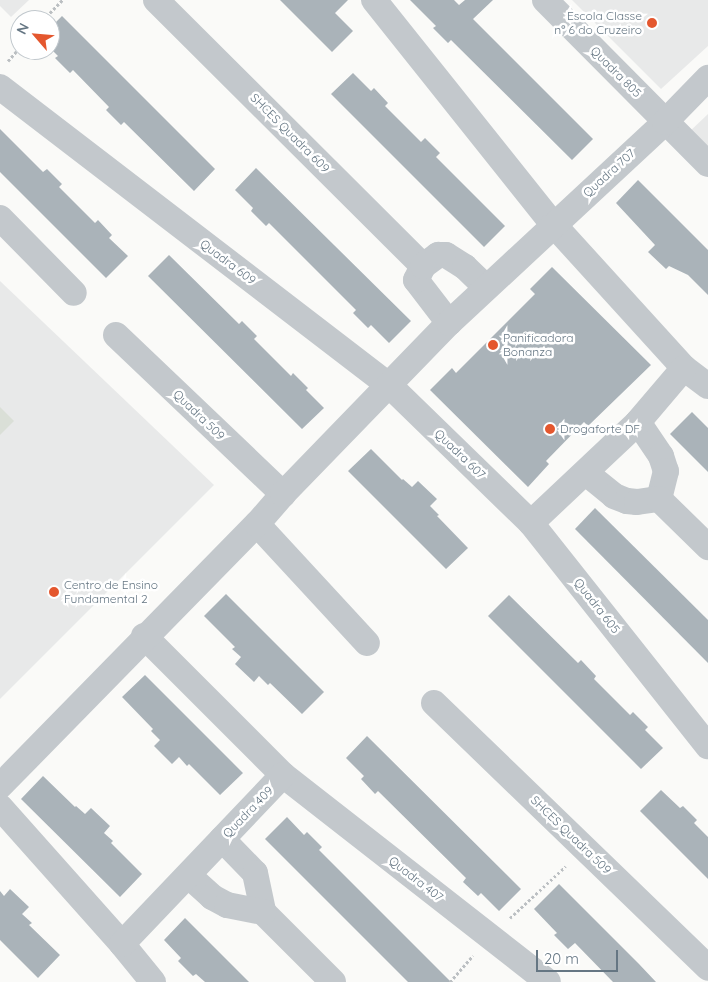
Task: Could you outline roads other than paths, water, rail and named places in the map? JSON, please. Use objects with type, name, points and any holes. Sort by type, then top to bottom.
[{"type":"street","name":"SHCES Quadra 609","points":[[156,0],[423,266]]},
{"type":"street","points":[[374,0],[553,224],[684,368],[708,386]]},
{"type":"street","name":"Quadra 805","points":[[545,0],[708,164]]},
{"type":"street","name":"Quadra 609","points":[[2,76],[388,385]]},
{"type":"street","points":[[665,122],[708,78]]},
{"type":"street","name":"Quadra 707","points":[[553,224],[665,122]]},
{"type":"street","points":[[0,218],[74,293]]},
{"type":"street","points":[[0,786],[144,636],[257,524],[282,494],[388,385],[486,287],[553,224]]},
{"type":"street","points":[[449,324],[416,280],[423,266],[438,256],[446,255],[465,266],[486,287]]},
{"type":"street","name":"Quadra 509","points":[[116,335],[282,494]]},
{"type":"street","points":[[531,523],[638,422],[684,368]]},
{"type":"street","name":"Quadra 607","points":[[388,385],[531,523]]},
{"type":"street","points":[[638,422],[661,456],[666,471],[659,499]]},
{"type":"street","points":[[586,473],[614,496],[627,501],[659,499],[708,547]]},
{"type":"street","name":"Quadra 605","points":[[531,523],[708,746]]},
{"type":"street","points":[[257,524],[367,642]]},
{"type":"street","name":"Quadra 409","points":[[122,944],[283,776],[144,636]]},
{"type":"street","name":"SHCES Quadra 509","points":[[434,702],[708,968]]},
{"type":"street","name":"Quadra 407","points":[[283,776],[548,982]]},
{"type":"street","points":[[0,807],[122,944],[153,982]]},
{"type":"street","points":[[222,839],[255,873],[263,912],[333,982]]},
{"type":"street","points":[[189,876],[212,897],[227,905],[263,912]]},
{"type":"place","name":"Escola Classe nº 6 do Cruzeiro","points":[[652,23]]},
{"type":"place","name":"Panificadora Bonanza","points":[[493,345]]},
{"type":"place","name":"Drogaforte DF","points":[[550,429]]},
{"type":"place","name":"Centro de Ensino Fundamental 2","points":[[54,592]]}]
